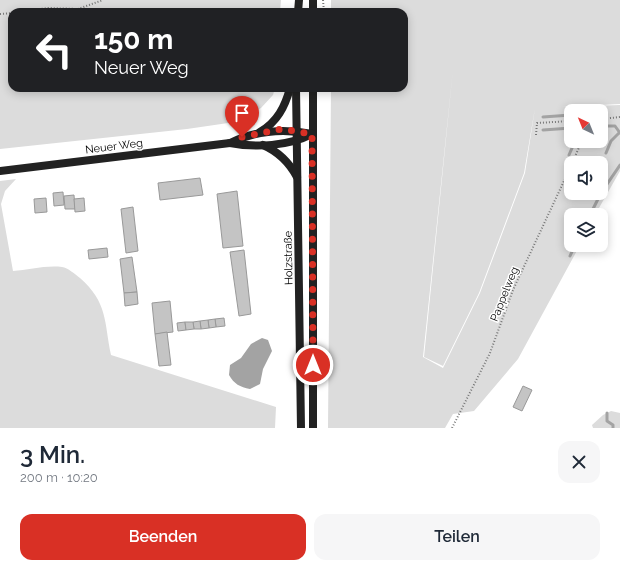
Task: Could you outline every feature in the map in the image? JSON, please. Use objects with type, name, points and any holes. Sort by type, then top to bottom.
[{"type":"main road","points":[[255,134],[268,127],[281,113],[289,92]]},
{"type":"main road","name":"Holzstraße","points":[[296,92],[301,428]]},
{"type":"main road","points":[[313,92],[313,428]]},
{"type":"main road","name":"Neuer Weg","points":[[0,171],[230,143],[242,137],[282,129],[312,134]]},
{"type":"main road","name":"Neuer Weg","points":[[230,143],[243,146],[297,142],[312,134]]},
{"type":"main road","points":[[262,144],[273,149],[287,160],[298,179]]},
{"type":"path","points":[[48,8],[78,8],[104,0]]},
{"type":"path","points":[[608,118],[620,117]]},
{"type":"path","points":[[536,135],[537,123],[564,121]]},
{"type":"path","name":"Pappelweg","points":[[452,428],[490,353],[513,290],[564,181]]},
{"type":"path","points":[[321,367],[328,377]]},
{"type":"shaded area","points":[[0,0],[281,0],[280,8],[8,8],[8,92],[274,92],[273,95],[261,108],[235,122],[187,129],[0,149]]},
{"type":"shaded area","points":[[331,0],[620,0],[620,104],[564,104],[564,107],[560,107],[564,107],[564,148],[608,148],[608,105],[620,105],[620,171],[608,192],[608,156],[564,156],[564,200],[604,200],[599,208],[564,208],[564,252],[576,252],[518,359],[474,411],[453,414],[445,428],[328,428],[331,92],[408,92],[408,8],[331,8]],"holes":[[[453,69],[424,357],[443,366],[479,293],[524,173],[535,108],[525,173],[480,293],[443,368],[423,357]]]},
{"type":"shaded area","points":[[16,179],[5,191],[1,204],[13,271],[50,267],[62,267],[69,270],[89,287],[100,304],[111,355],[276,407],[275,428],[0,428],[0,181]]},
{"type":"shaded area","points":[[262,338],[268,340],[272,351],[263,369],[260,384],[250,389],[240,386],[233,381],[229,375],[230,365],[241,358],[251,344]]},
{"type":"shaded area","points":[[611,411],[620,413],[620,428],[593,428],[592,425],[603,415]]},
{"type":"building","points":[[200,178],[203,195],[160,200],[158,183]]},
{"type":"building","points":[[237,191],[243,246],[223,248],[217,194]]},
{"type":"building","points":[[63,192],[64,205],[54,206],[53,193]]},
{"type":"building","points":[[74,195],[75,209],[65,209],[64,196]]},
{"type":"building","points":[[46,198],[47,212],[35,213],[34,199]]},
{"type":"building","points":[[84,198],[85,211],[75,212],[74,199]]},
{"type":"building","points":[[133,207],[138,251],[126,253],[121,209]]},
{"type":"building","points":[[107,248],[108,257],[89,259],[88,250]]},
{"type":"building","points":[[244,250],[251,314],[239,316],[230,252]]},
{"type":"building","points":[[132,257],[137,292],[124,293],[120,259]]},
{"type":"building","points":[[137,292],[138,304],[125,306],[124,293]]},
{"type":"building","points":[[170,301],[173,332],[155,334],[152,303]]},
{"type":"building","points":[[224,318],[225,326],[216,327],[215,319]]},
{"type":"building","points":[[215,319],[216,327],[209,328],[208,320]]},
{"type":"building","points":[[208,320],[209,328],[201,329],[200,321]]},
{"type":"building","points":[[200,321],[201,329],[194,329],[193,322]]},
{"type":"building","points":[[185,322],[186,330],[178,331],[177,323]]},
{"type":"building","points":[[185,322],[193,322],[194,329],[186,330]]},
{"type":"building","points":[[167,332],[171,365],[159,366],[155,334]]},
{"type":"building","points":[[523,386],[532,390],[522,411],[513,407]]},
{"type":"waterway","points":[[543,117],[564,116]]},
{"type":"waterway","points":[[608,126],[615,126],[620,133]]},
{"type":"waterway","points":[[543,130],[564,128]]},
{"type":"waterway","points":[[606,153],[611,141],[619,133]]},
{"type":"waterway","points":[[569,155],[572,148]]},
{"type":"waterway","points":[[608,183],[620,165]]},
{"type":"waterway","points":[[594,208],[598,200]]},
{"type":"waterway","points":[[570,256],[572,252]]},
{"type":"waterway","points":[[607,413],[607,421],[613,425],[613,428]]},
{"type":"route","points":[[242,137],[282,129],[312,134],[313,365]]}]
